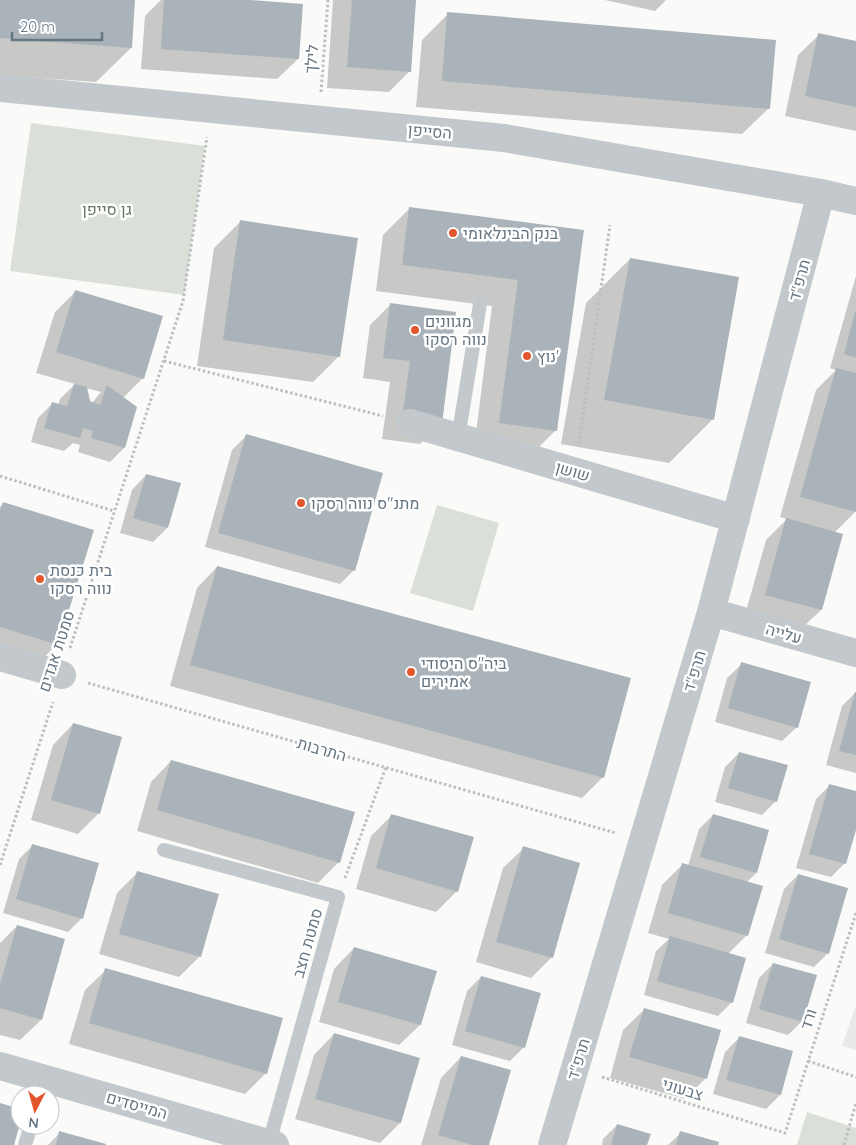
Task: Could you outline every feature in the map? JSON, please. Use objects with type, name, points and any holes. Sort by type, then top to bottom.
[{"type":"street","name":"הסייפן","points":[[0,88],[504,138],[821,192],[856,201]]},
{"type":"street","name":"תרפ\"ד","points":[[552,1145],[711,612],[821,192]]},
{"type":"street","name":"שושן","points":[[410,423],[736,520]]},
{"type":"street","name":"עלייה","points":[[711,612],[856,653]]},
{"type":"street","points":[[0,657],[62,675]]},
{"type":"street","name":"המייסדים","points":[[0,1066],[39,1085]]},
{"type":"street","name":"המייסדים","points":[[60,1091],[272,1144]]},
{"type":"lane","points":[[458,438],[480,304]]},
{"type":"lane","name":"סמטת חצב","points":[[164,850],[338,897],[272,1144]]},
{"type":"path","name":"לילך","points":[[319,120],[328,0]]},
{"type":"path","name":"סמטת אגדים","points":[[0,866],[183,301],[212,109]]},
{"type":"path","points":[[575,472],[610,225]]},
{"type":"path","points":[[164,361],[410,423]]},
{"type":"path","points":[[0,476],[114,512]]},
{"type":"path","name":"התרבות","points":[[62,675],[643,841]]},
{"type":"path","points":[[338,897],[386,767]]},
{"type":"path","name":"ורד","points":[[785,1132],[856,913]]},
{"type":"path","points":[[808,1061],[856,1077]]},
{"type":"path","name":"צבעוני","points":[[575,1069],[785,1132]]},
{"type":"path","points":[[844,1145],[856,1103]]},
{"type":"shaded area","points":[[856,1005],[856,1050],[842,1046]]},
{"type":"green space","name":"גן סייפן","points":[[31,123],[205,146],[184,295],[10,271]]},
{"type":"green space","points":[[437,505],[499,523],[473,611],[410,593]]},
{"type":"green space","points":[[807,1112],[856,1128],[856,1145],[797,1145]]},
{"type":"building","points":[[0,0],[135,0],[132,48],[0,38]]},
{"type":"building","points":[[164,0],[250,0],[303,4],[299,59],[161,49]]},
{"type":"building","points":[[352,0],[416,0],[411,72],[347,67]]},
{"type":"building","points":[[447,12],[776,40],[770,109],[442,81]]},
{"type":"building","points":[[818,33],[856,41],[856,107],[805,96]]},
{"type":"building","points":[[409,207],[584,230],[557,431],[499,423],[518,280],[402,265]]},
{"type":"building","points":[[240,220],[358,238],[340,357],[223,340]]},
{"type":"building","points":[[630,258],[739,277],[714,420],[604,400]]},
{"type":"building","points":[[75,290],[163,316],[144,379],[56,352]]},
{"type":"building","points":[[390,303],[456,312],[442,424],[402,419],[410,361],[383,358]]},
{"type":"building","points":[[856,312],[856,358],[844,354]]},
{"type":"building","points":[[836,368],[856,373],[856,512],[800,497]]},
{"type":"building","points":[[74,384],[87,387],[90,401],[100,405],[107,385],[137,407],[125,448],[91,438],[93,431],[83,428],[80,438],[44,428],[52,402],[67,406]]},
{"type":"building","name":"מתנ\"ס נווה רסקו","points":[[246,434],[383,473],[355,571],[218,533]]},
{"type":"building","points":[[146,474],[181,483],[168,528],[133,518]]},
{"type":"building","name":"בית כנסת נווה רסקו","points":[[3,502],[94,530],[58,645],[0,627],[0,511]]},
{"type":"building","points":[[786,518],[843,534],[822,610],[765,595]]},
{"type":"building","name":"ביה\"ס היסודי אמירים","points":[[217,566],[631,678],[604,778],[190,665]]},
{"type":"building","points":[[741,662],[811,682],[798,728],[728,708]]},
{"type":"building","points":[[856,692],[856,755],[839,751]]},
{"type":"building","points":[[73,723],[122,737],[100,814],[51,800]]},
{"type":"building","points":[[739,752],[788,765],[777,802],[728,788]]},
{"type":"building","points":[[171,760],[355,812],[340,863],[157,810]]},
{"type":"building","points":[[829,784],[856,791],[856,830],[846,864],[809,854]]},
{"type":"building","points":[[391,814],[474,837],[458,892],[376,868]]},
{"type":"building","points":[[713,814],[769,830],[757,873],[700,857]]},
{"type":"building","points":[[32,844],[99,863],[83,919],[16,899]]},
{"type":"building","points":[[523,846],[580,863],[553,958],[496,942]]},
{"type":"building","points":[[682,863],[763,886],[748,936],[668,913]]},
{"type":"building","points":[[137,871],[219,894],[201,957],[119,934]]},
{"type":"building","points":[[798,874],[848,888],[829,954],[779,939]]},
{"type":"building","points":[[17,925],[65,939],[42,1020],[0,1008],[0,984]]},
{"type":"building","points":[[670,936],[746,958],[733,1003],[657,981]]},
{"type":"building","points":[[354,947],[437,971],[421,1025],[338,1002]]},
{"type":"building","points":[[773,963],[817,975],[803,1022],[759,1009]]},
{"type":"building","points":[[105,968],[283,1018],[267,1074],[89,1023]]},
{"type":"building","points":[[481,976],[541,993],[525,1048],[465,1031]]},
{"type":"building","points":[[644,1008],[721,1030],[707,1079],[629,1057]]},
{"type":"building","points":[[334,1033],[420,1058],[401,1123],[315,1099]]},
{"type":"building","points":[[739,1036],[793,1051],[781,1095],[726,1080]]},
{"type":"building","points":[[461,1056],[511,1070],[489,1145],[472,1145],[438,1135]]},
{"type":"building","points":[[0,1103],[10,1106],[10,1135],[17,1135],[14,1145],[0,1145]]},
{"type":"building","points":[[617,1124],[651,1134],[647,1145],[611,1145]]},
{"type":"building","points":[[60,1131],[106,1144],[106,1145],[56,1145]]},
{"type":"building","points":[[680,1131],[719,1142],[718,1145],[676,1145]]},
{"type":"place","name":"בנק הבינלאומי","points":[[453,233]]},
{"type":"place","name":"מגוונים נווה רסקו","points":[[415,330]]},
{"type":"place","name":"נוץ'","points":[[527,356]]},
{"type":"place","name":"מתנ\"ס נווה רסקו","points":[[301,503]]},
{"type":"place","name":"בית כנסת נווה רסקו","points":[[40,579]]},
{"type":"place","name":"ביה\"ס היסודי אמירים","points":[[411,672]]}]
